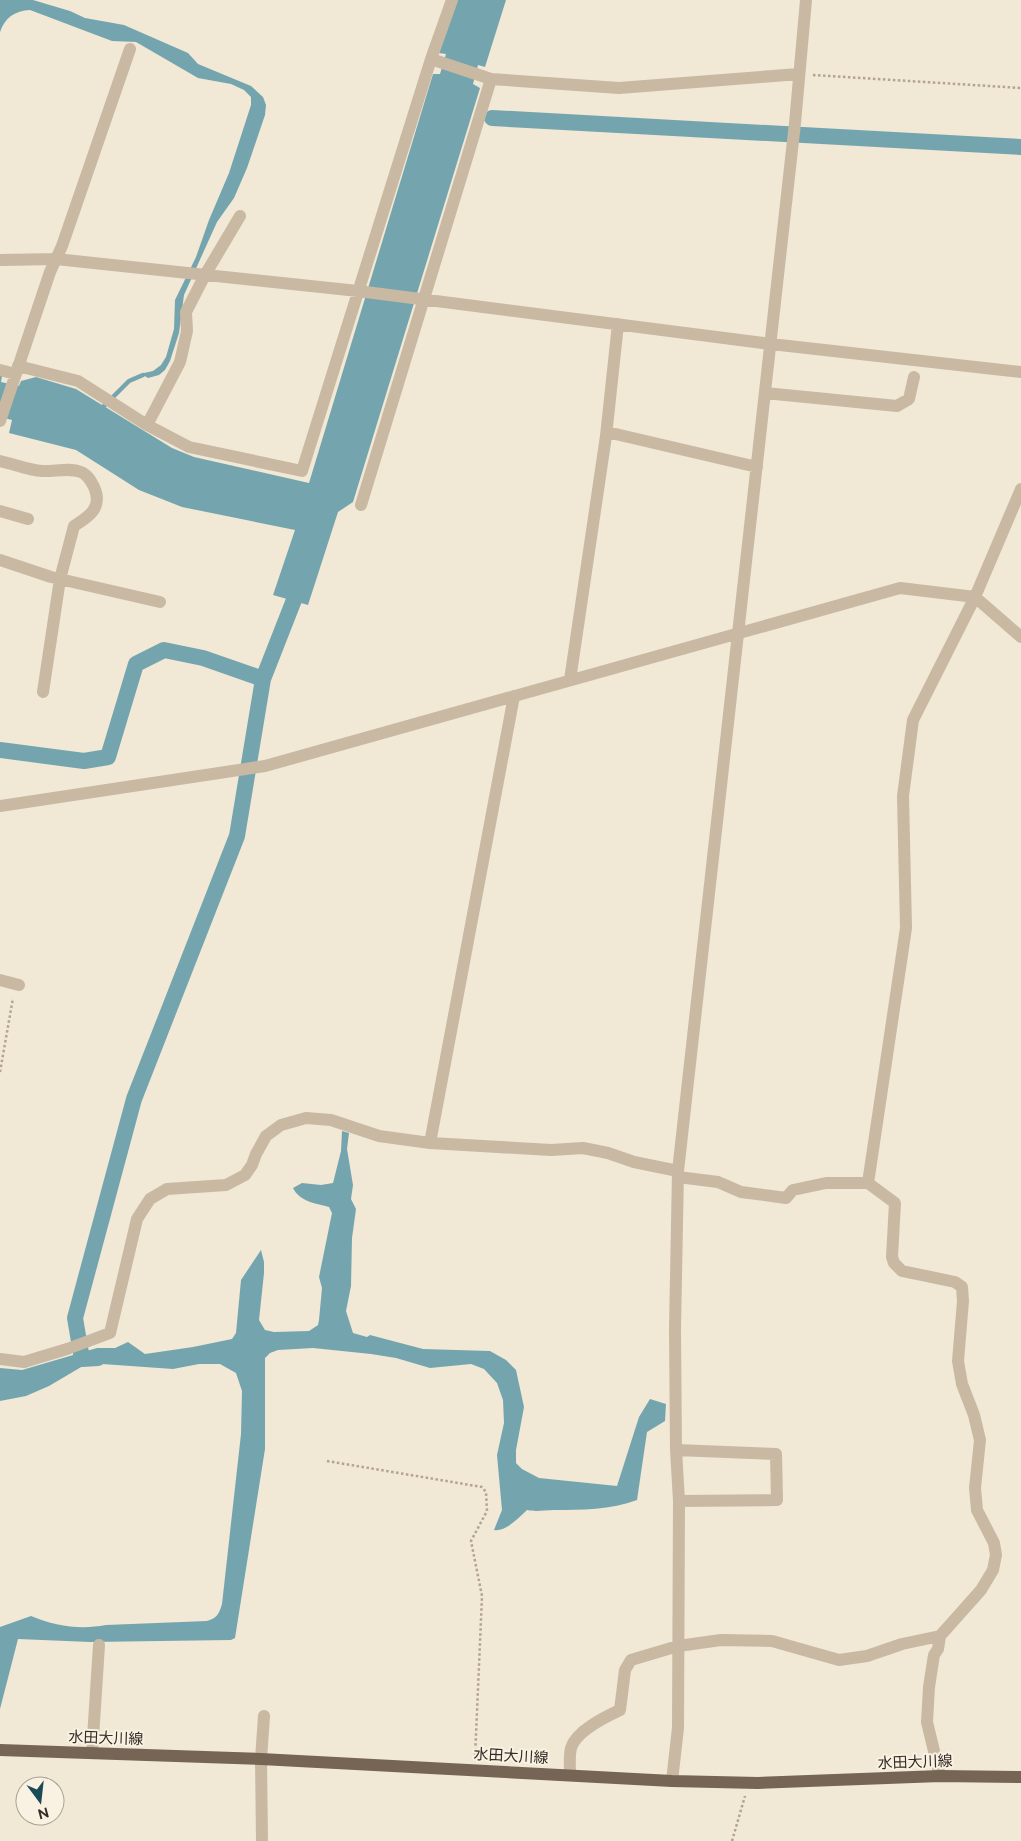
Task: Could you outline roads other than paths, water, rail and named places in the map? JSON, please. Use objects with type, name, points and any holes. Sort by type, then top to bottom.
[{"type":"main road","name":"水田大川線","points":[[0,1750],[261,1759],[758,1783],[940,1776],[1021,1777]]},
{"type":"street","points":[[0,370],[16,374],[78,381],[147,425],[189,448],[302,471],[358,291],[437,61],[452,0]]},
{"type":"street","points":[[672,1780],[678,1728],[679,1501],[676,1450],[675,1329],[678,1174],[771,344],[795,123],[806,0]]},
{"type":"street","points":[[0,421],[130,50]]},
{"type":"street","points":[[437,61],[492,79],[619,88],[799,74]]},
{"type":"street","points":[[361,505],[417,298],[492,79]]},
{"type":"street","points":[[147,425],[180,362],[187,331],[186,312],[205,275],[240,216]]},
{"type":"street","points":[[0,260],[56,259],[358,291],[771,344],[1021,372]]},
{"type":"street","points":[[570,680],[606,432],[618,324]]},
{"type":"street","points":[[765,393],[897,406],[909,399],[914,377]]},
{"type":"street","points":[[606,432],[757,467]]},
{"type":"street","points":[[0,461],[42,471],[81,472],[91,480],[96,492],[98,503],[89,517],[74,526],[60,579],[43,692]]},
{"type":"street","points":[[868,1183],[906,928],[903,796],[913,720],[975,598],[1021,489]]},
{"type":"street","points":[[0,512],[28,519]]},
{"type":"street","points":[[0,560],[60,579],[160,602]]},
{"type":"street","points":[[0,806],[238,772],[265,766],[900,588],[975,598],[1021,637]]},
{"type":"street","points":[[430,1143],[514,696]]},
{"type":"street","points":[[0,980],[17,985]]},
{"type":"street","points":[[0,1359],[24,1362],[110,1334],[137,1219],[150,1199],[167,1189],[226,1185],[245,1175],[266,1136],[281,1125],[306,1118],[331,1120],[379,1136],[430,1143],[550,1150],[583,1148],[608,1153],[678,1174],[718,1182],[741,1192],[786,1198],[793,1190],[826,1183],[868,1183],[895,1203],[892,1257],[898,1267],[902,1271],[955,1282],[962,1287],[963,1301],[958,1360],[962,1384],[974,1415],[980,1440],[975,1488],[977,1510],[994,1543],[996,1554],[993,1570],[981,1590],[940,1636],[929,1686],[927,1722],[940,1776]]},
{"type":"street","points":[[676,1450],[776,1454],[776,1500],[679,1501]]},
{"type":"street","points":[[570,1775],[571,1750],[574,1741],[593,1724],[620,1710],[625,1670],[631,1660],[678,1646],[721,1640],[772,1641],[839,1660],[867,1656],[902,1644],[940,1636]]},
{"type":"street","points":[[92,1754],[99,1645]]},
{"type":"street","points":[[262,1841],[261,1759],[264,1716]]},
{"type":"water","points":[[0,0],[33,0],[70,11],[85,18],[124,25],[188,53],[198,64],[251,86],[263,97],[266,105],[265,115],[247,168],[234,198],[217,222],[184,295],[179,333],[170,361],[165,370],[159,375],[148,378],[143,375],[161,365],[166,357],[174,329],[175,300],[196,257],[229,173],[251,105],[251,97],[244,90],[231,84],[198,78],[136,42],[112,41],[30,10],[15,13],[5,22],[0,32]]},
{"type":"water","points":[[456,0],[506,0],[485,67],[478,65],[473,84],[480,88],[353,502],[338,512],[308,605],[273,595],[295,530],[182,507],[139,490],[76,450],[9,433],[12,420],[0,417],[0,376],[2,376],[1,382],[19,386],[21,381],[36,377],[76,389],[172,448],[194,457],[309,483],[433,74],[440,74],[446,54],[439,53]]},
{"type":"water","points":[[342,1131],[349,1133],[347,1149],[353,1185],[351,1199],[356,1209],[352,1238],[351,1286],[346,1311],[353,1333],[367,1337],[370,1335],[423,1349],[490,1351],[506,1360],[516,1370],[524,1407],[516,1450],[516,1463],[522,1469],[539,1478],[617,1486],[639,1417],[650,1399],[666,1404],[665,1421],[647,1432],[637,1500],[617,1506],[596,1509],[527,1510],[507,1527],[494,1530],[502,1510],[497,1455],[504,1423],[503,1400],[497,1383],[484,1369],[471,1364],[430,1368],[396,1358],[313,1348],[278,1350],[270,1353],[265,1358],[265,1449],[235,1638],[231,1640],[90,1642],[18,1639],[0,1709],[0,1627],[31,1616],[58,1625],[87,1627],[207,1621],[217,1615],[222,1604],[241,1434],[242,1391],[236,1373],[220,1364],[199,1364],[173,1369],[88,1363],[49,1386],[26,1396],[0,1401],[0,1368],[22,1370],[97,1348],[115,1348],[128,1342],[145,1354],[232,1339],[236,1333],[241,1280],[261,1250],[264,1273],[259,1320],[265,1330],[274,1332],[309,1331],[318,1325],[322,1288],[319,1277],[332,1213],[329,1207],[304,1199],[293,1188],[302,1183],[321,1185],[333,1183],[341,1151]]},
{"type":"waterway","points":[[492,118],[1021,147]]},
{"type":"waterway","points":[[104,406],[129,381],[143,375]]},
{"type":"waterway","points":[[98,1358],[82,1359],[75,1318],[134,1099],[237,836],[263,679],[301,582]]},
{"type":"waterway","points":[[0,750],[84,761],[108,757],[136,664],[164,650],[203,658],[263,679]]}]
